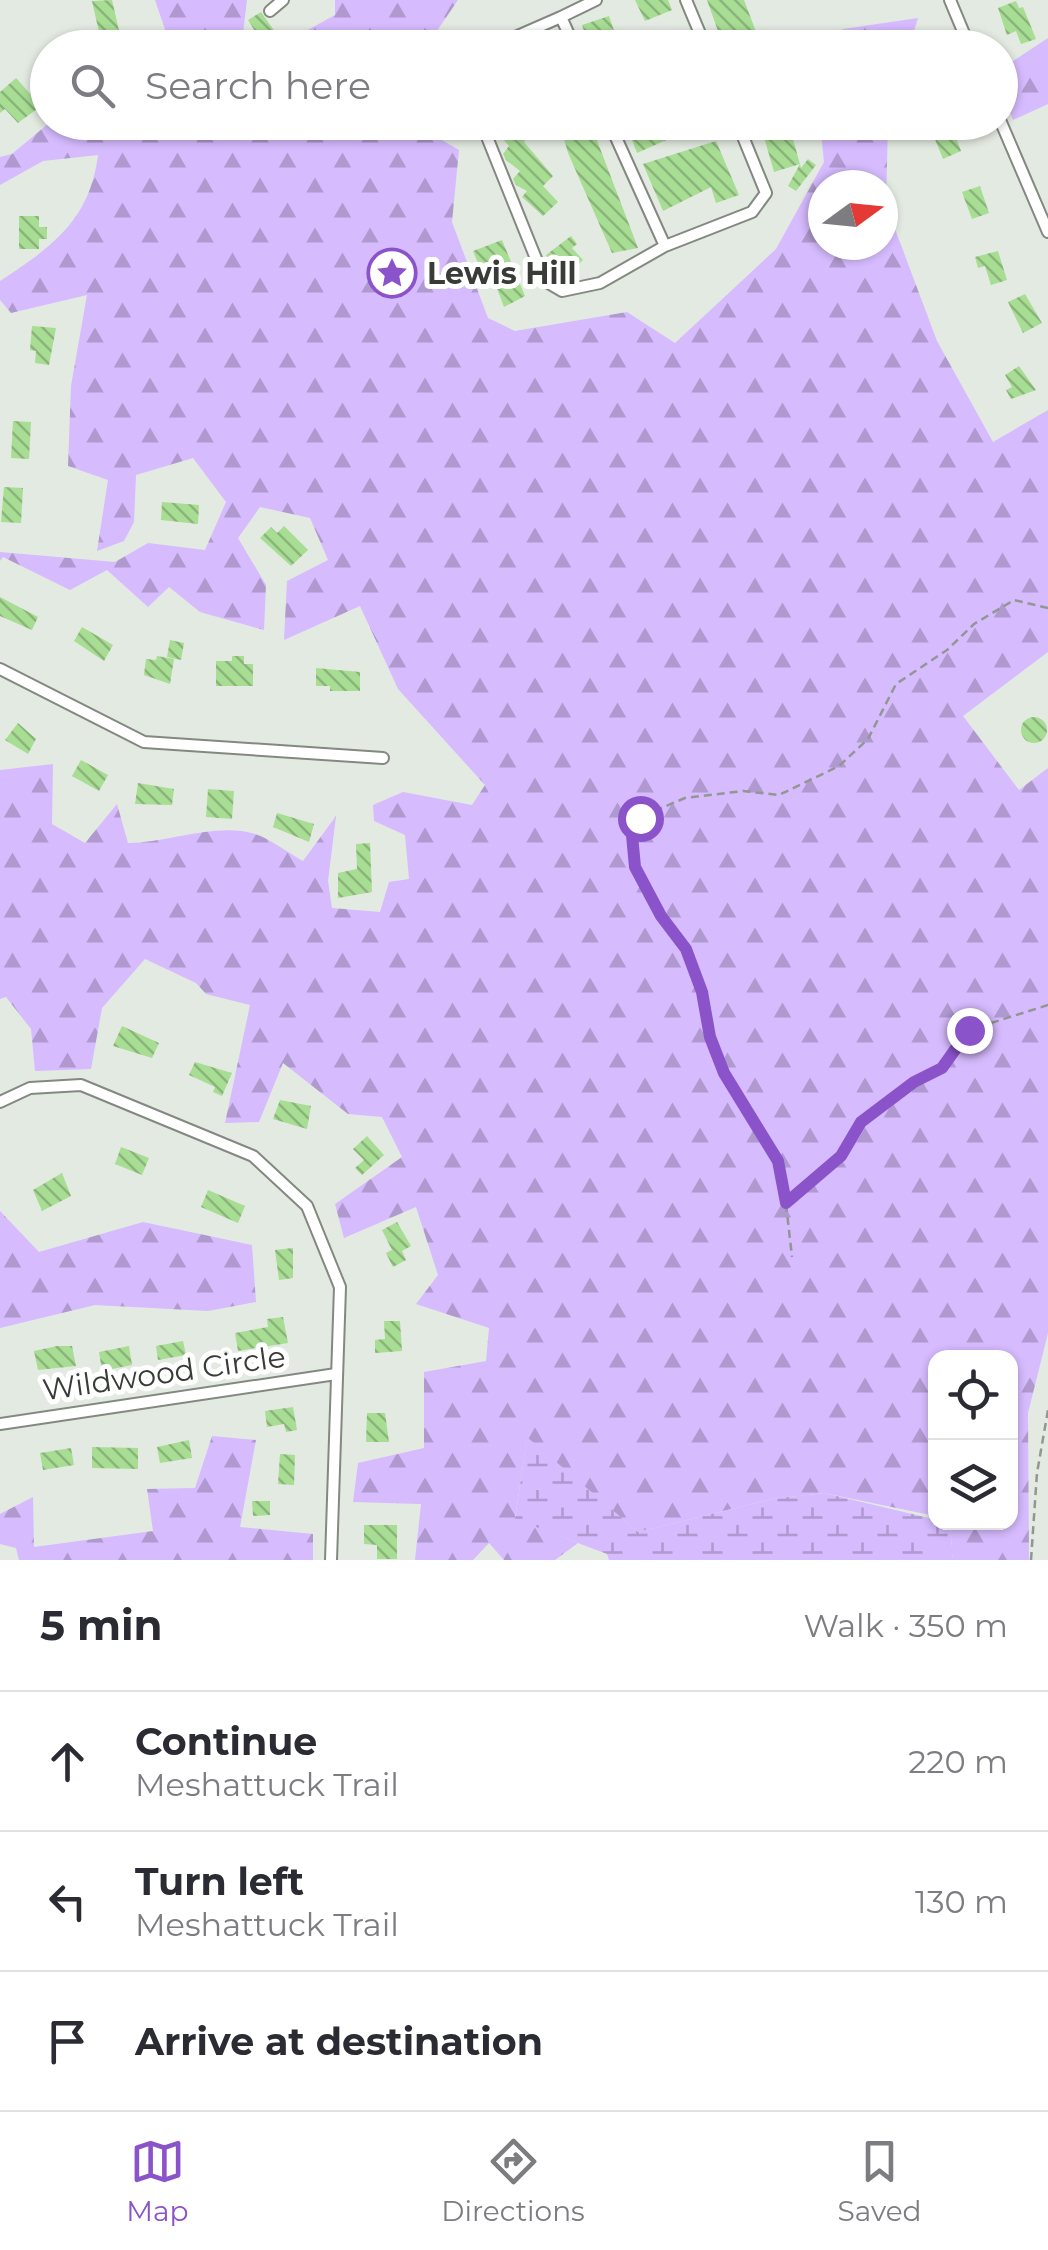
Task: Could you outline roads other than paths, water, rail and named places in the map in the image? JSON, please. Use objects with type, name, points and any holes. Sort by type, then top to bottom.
[{"type":"street","points":[[270,12],[283,0]]},
{"type":"street","points":[[531,30],[596,0]]},
{"type":"street","points":[[686,0],[698,30]]},
{"type":"street","points":[[950,0],[962,30]]},
{"type":"street","points":[[561,17],[567,30]]},
{"type":"street","points":[[488,140],[544,280],[562,291],[600,283],[664,246],[752,212],[766,193],[744,140]]},
{"type":"street","points":[[617,140],[664,246]]},
{"type":"street","points":[[1009,140],[1048,232]]},
{"type":"street","points":[[0,670],[144,742],[383,758]]},
{"type":"street","points":[[0,1102],[30,1088],[81,1086],[253,1156],[307,1206],[340,1286],[331,1560]]},
{"type":"street","name":"Wildwood Circle","points":[[0,1424],[336,1374]]},
{"type":"place","name":"Lewis Hill","points":[[392,273]]}]
